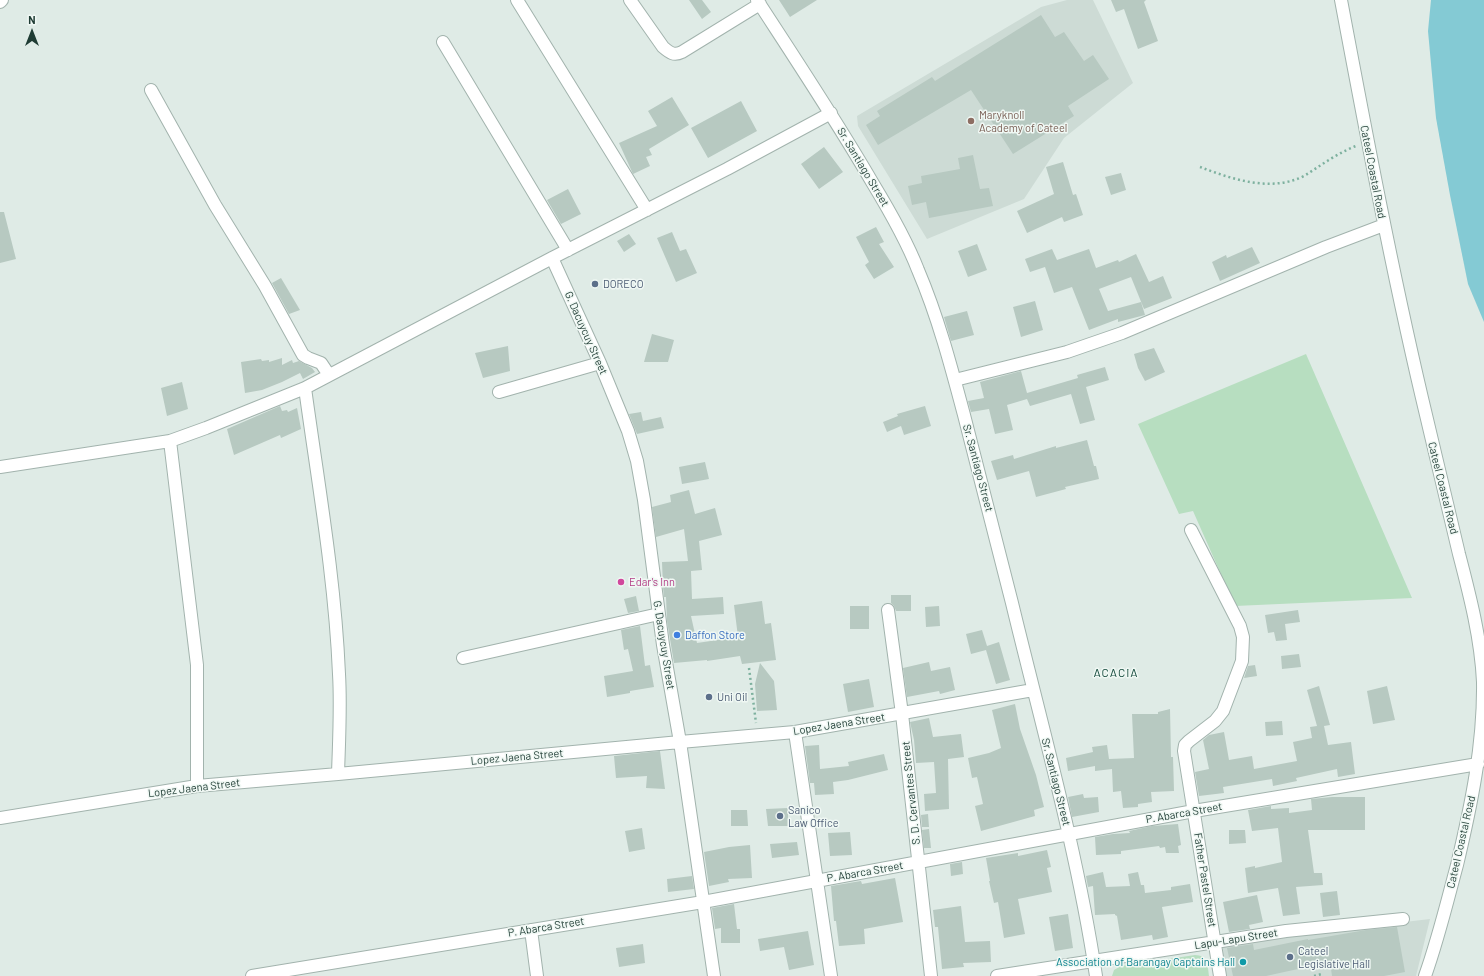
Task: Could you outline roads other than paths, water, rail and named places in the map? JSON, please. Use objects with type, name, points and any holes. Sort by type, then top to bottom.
[{"type":"street","points":[[517,0],[647,210]]},
{"type":"street","points":[[630,0],[663,47],[670,53],[674,54],[682,52],[758,2]]},
{"type":"street","name":"Cateel Coastal Road","points":[[1341,0],[1384,225],[1421,396],[1480,646],[1483,683],[1482,721],[1478,764],[1466,830],[1436,946],[1425,976]]},
{"type":"street","name":"Sr. Santiago Street","points":[[758,2],[831,114],[880,194],[918,269],[944,342],[986,497],[1069,834],[1096,976]]},
{"type":"street","points":[[443,42],[568,250]]},
{"type":"street","points":[[151,90],[215,205],[265,286],[303,355],[321,363],[329,376]]},
{"type":"street","points":[[0,467],[170,441],[220,423],[305,388],[831,114]]},
{"type":"street","points":[[955,380],[1067,352],[1122,333],[1326,247],[1384,225]]},
{"type":"street","name":"G. Dacuycuy Street","points":[[552,258],[600,363],[628,431],[637,461],[714,976]]},
{"type":"street","points":[[499,392],[600,363]]},
{"type":"street","points":[[305,388],[329,560],[335,620],[339,675],[338,774]]},
{"type":"street","points":[[170,441],[197,665],[197,786]]},
{"type":"street","name":"Father Pastel Street","points":[[1191,530],[1240,626],[1243,637],[1242,661],[1223,711],[1205,730],[1185,745],[1184,752],[1220,976]]},
{"type":"street","name":"S. D. Cervantes Street","points":[[888,610],[902,714],[931,976]]},
{"type":"street","points":[[463,658],[659,614]]},
{"type":"street","name":"Lopez Jaena Street","points":[[0,818],[197,786],[795,732],[1033,690]]},
{"type":"street","points":[[795,732],[830,976]]},
{"type":"street","name":"P. Abarca Street","points":[[252,976],[316,971],[531,930],[703,902],[1194,811],[1478,764]]},
{"type":"street","name":"Lapu-Lapu Street","points":[[997,976],[1286,931],[1403,919]]},
{"type":"street","points":[[531,930],[537,976]]},
{"type":"water","points":[[1431,0],[1484,0],[1484,322],[1468,284],[1436,118],[1428,31]]},
{"type":"place","name":"Maryknoll Academy of Cateel","points":[[971,121]]},
{"type":"place","name":"DORECO","points":[[595,284]]},
{"type":"place","name":"Edar's Inn","points":[[621,582]]},
{"type":"place","name":"Daffon Store","points":[[677,635]]},
{"type":"place","name":"Uni Oil","points":[[709,697]]},
{"type":"place","name":"Sanico Law Office","points":[[780,816]]},
{"type":"place","name":"Cateel Legislative Hall","points":[[1290,957]]},
{"type":"place","name":"Association of Barangay Captains Hall","points":[[1243,962]]},
{"type":"district","name":"ACACIA","points":[[1116,673]]}]
